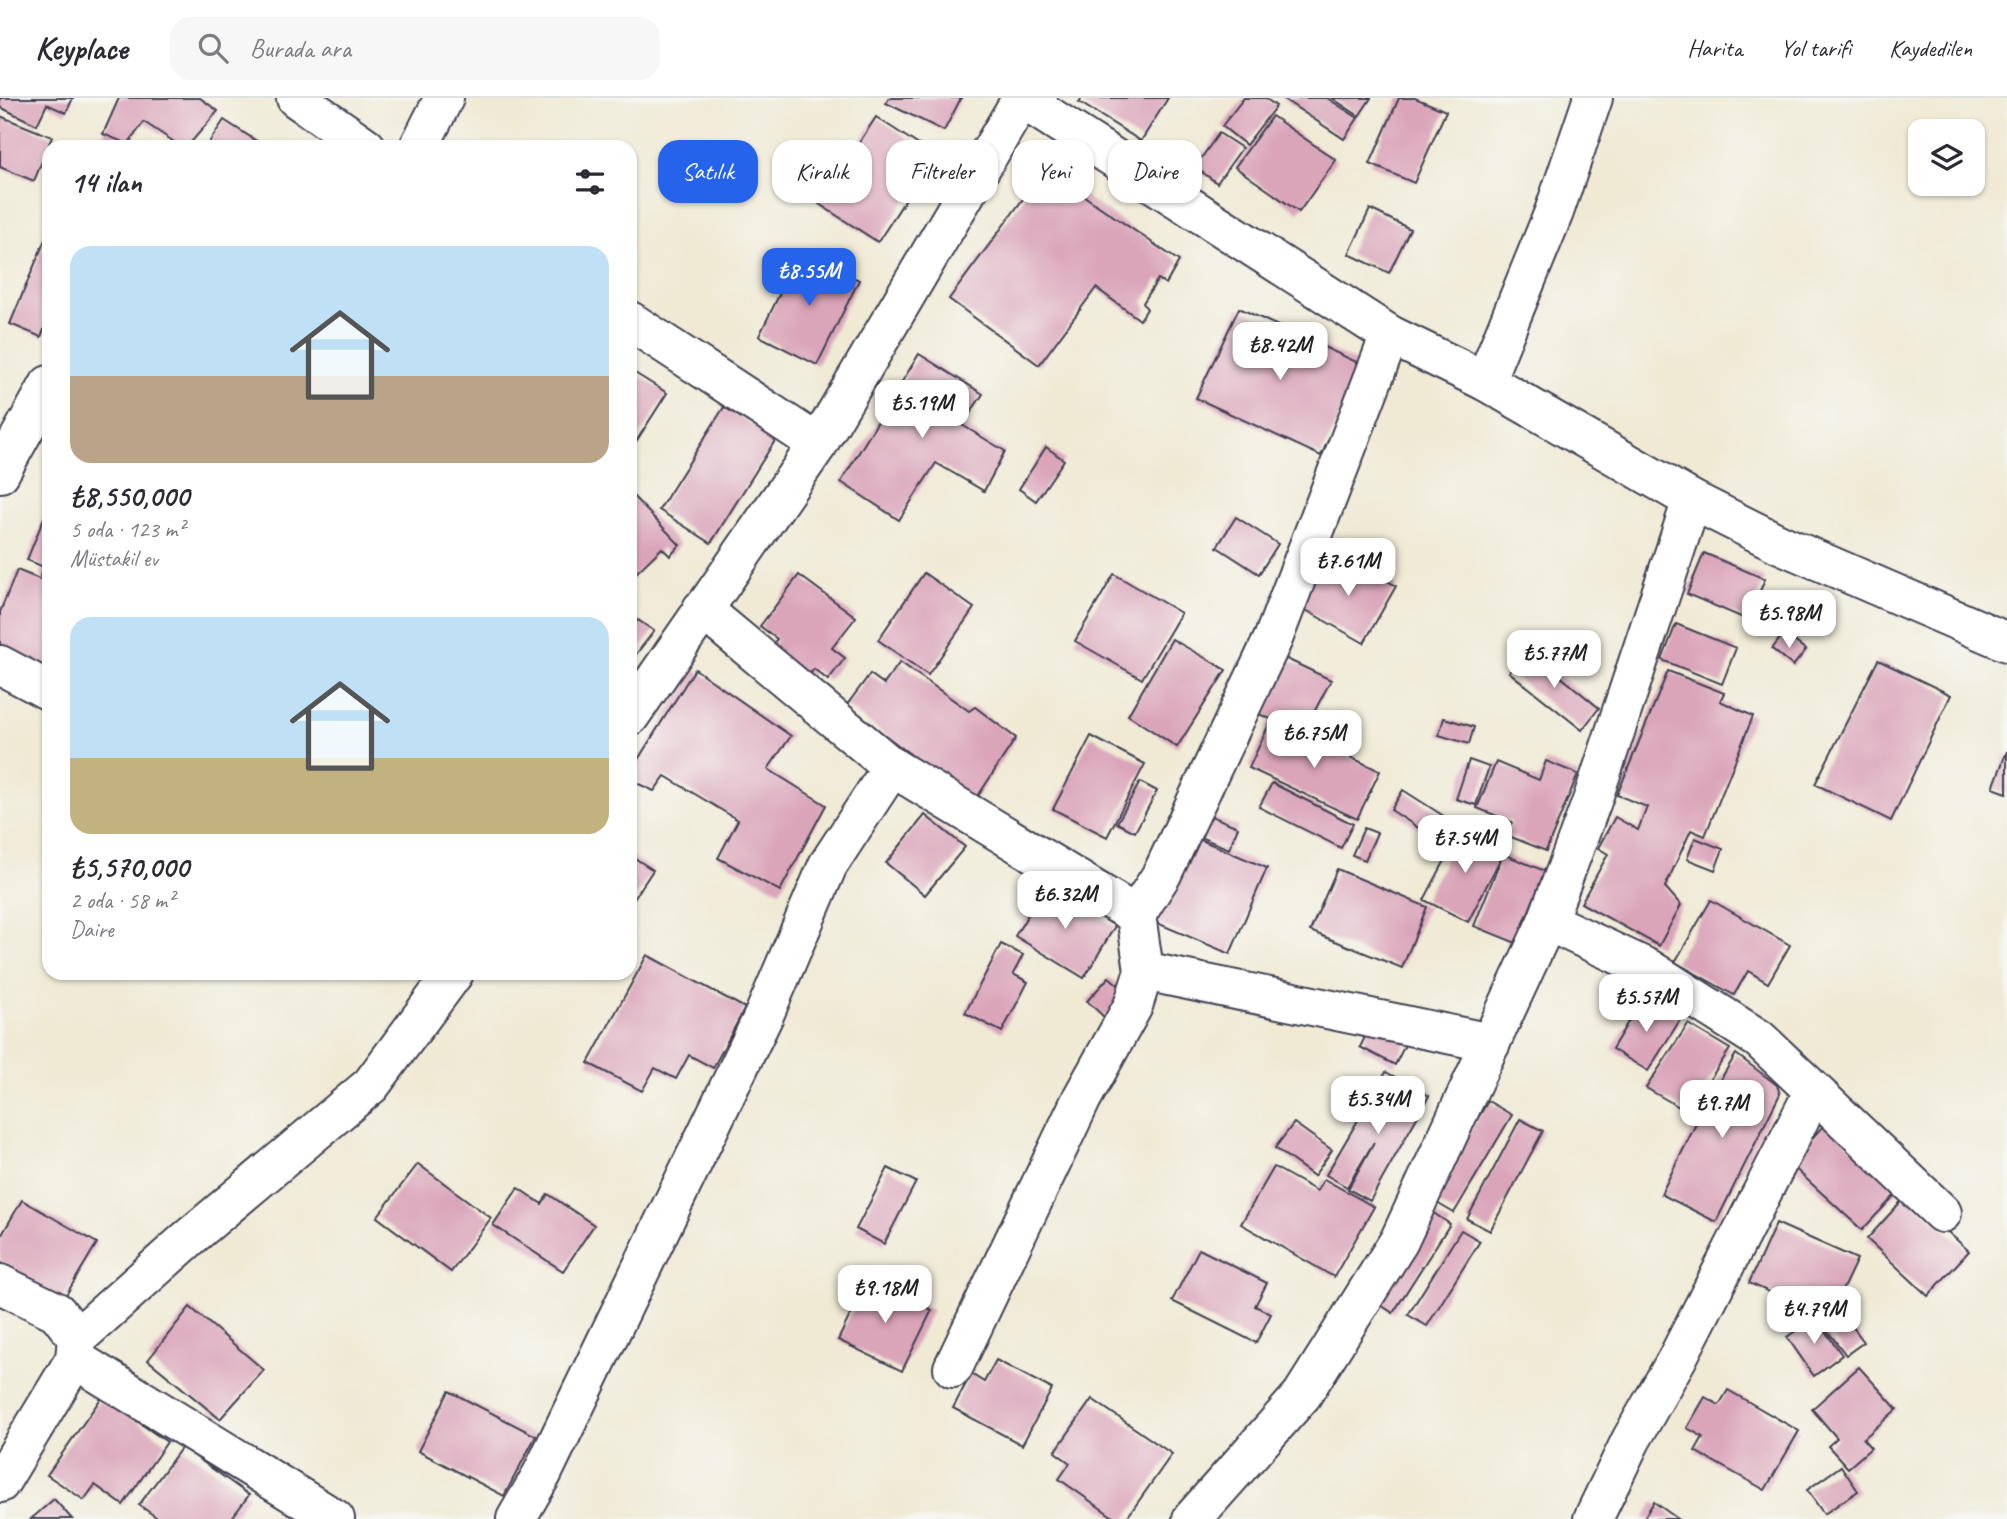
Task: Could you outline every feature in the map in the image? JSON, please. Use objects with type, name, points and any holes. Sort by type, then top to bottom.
[{"type":"street","points":[[296,98],[356,140]]},
{"type":"street","points":[[423,140],[444,98]]},
{"type":"street","points":[[1485,381],[1555,212],[1593,98]]},
{"type":"street","points":[[637,706],[818,444],[1022,99],[1390,335],[1485,381],[1692,500],[1780,544],[2007,642]]},
{"type":"street","points":[[637,326],[818,444]]},
{"type":"street","points":[[953,1368],[1082,1098],[1133,1006],[1144,971],[1136,915],[1162,874],[1273,639],[1390,335]]},
{"type":"street","points":[[0,472],[42,397]]},
{"type":"street","points":[[1192,1519],[1302,1395],[1399,1241],[1547,921],[1592,802],[1692,500]]},
{"type":"street","points":[[702,609],[892,767],[1136,915]]},
{"type":"street","points":[[0,665],[42,687]]},
{"type":"street","points":[[516,1519],[542,1474],[765,1015],[828,865],[892,767]]},
{"type":"street","points":[[1547,921],[1649,969],[1759,1039],[1942,1213]]},
{"type":"street","points":[[1144,971],[1491,1042]]},
{"type":"street","points":[[0,1483],[76,1349],[189,1238],[371,1085],[449,980]]},
{"type":"street","points":[[1593,1519],[1631,1440],[1678,1359],[1814,1091]]},
{"type":"street","points":[[0,1284],[57,1312],[76,1349],[335,1519]]},
{"type":"building","points":[[0,98],[73,98],[66,113],[47,104],[37,125],[0,107]]},
{"type":"building","points":[[119,98],[200,98],[218,111],[193,140],[171,140],[144,122],[131,140],[118,140],[103,134]]},
{"type":"building","points":[[889,98],[961,98],[944,131],[886,103]]},
{"type":"building","points":[[1082,98],[1168,98],[1142,140],[1079,102]]},
{"type":"building","points":[[1244,98],[1265,98],[1276,106],[1246,145],[1222,126]]},
{"type":"building","points":[[1282,98],[1327,98],[1358,118],[1344,139]]},
{"type":"building","points":[[1332,98],[1371,98],[1359,116]]},
{"type":"building","points":[[1399,98],[1415,98],[1446,111],[1414,183],[1370,164]]},
{"type":"building","points":[[0,116],[52,137],[51,140],[42,140],[42,161],[34,181],[0,167]]},
{"type":"building","points":[[1272,116],[1336,160],[1299,212],[1235,167]]},
{"type":"building","points":[[876,117],[911,140],[886,140],[886,203],[903,203],[878,242],[819,204],[872,203],[872,140],[861,140]]},
{"type":"building","points":[[224,120],[255,140],[211,140]]},
{"type":"building","points":[[1219,133],[1242,148],[1217,183],[1202,172],[1202,157]]},
{"type":"building","points":[[1020,203],[1094,203],[1179,261],[1166,284],[1158,279],[1143,303],[1147,309],[1140,320],[1096,288],[1039,365],[949,299]]},
{"type":"building","points":[[1370,209],[1410,229],[1389,273],[1349,254]]},
{"type":"building","points":[[42,247],[42,335],[41,337],[10,324]]},
{"type":"building","points":[[800,252],[859,280],[817,365],[759,336]]},
{"type":"building","points":[[1239,308],[1363,365],[1321,456],[1196,398]]},
{"type":"building","points":[[919,354],[983,394],[962,425],[1005,451],[984,491],[936,463],[899,520],[841,482]]},
{"type":"building","points":[[637,374],[667,393],[637,440]]},
{"type":"building","points":[[724,407],[776,439],[711,543],[659,510]]},
{"type":"building","points":[[1046,447],[1064,460],[1036,501],[1019,489]]},
{"type":"building","points":[[637,500],[680,545],[670,556],[662,548],[637,572]]},
{"type":"building","points":[[1236,517],[1278,544],[1259,574],[1217,547]]},
{"type":"building","points":[[42,522],[42,566],[27,560]]},
{"type":"building","points":[[1704,553],[1765,579],[1748,620],[1687,594]]},
{"type":"building","points":[[1346,557],[1396,586],[1364,643],[1297,605],[1321,564],[1336,573]]},
{"type":"building","points":[[17,570],[42,580],[42,671],[0,655],[0,612]]},
{"type":"building","points":[[924,573],[974,608],[928,675],[878,640]]},
{"type":"building","points":[[1114,574],[1181,613],[1142,679],[1075,641]]},
{"type":"building","points":[[799,575],[856,617],[832,648],[845,658],[828,680],[814,669],[805,680],[767,651],[777,639],[760,626]]},
{"type":"building","points":[[637,621],[654,631],[637,653]]},
{"type":"building","points":[[1676,624],[1736,648],[1722,684],[1662,660]]},
{"type":"building","points":[[1784,633],[1806,650],[1793,666],[1772,649]]},
{"type":"building","points":[[1172,639],[1226,670],[1177,747],[1128,715]]},
{"type":"building","points":[[1527,649],[1599,708],[1582,730],[1509,672]]},
{"type":"building","points":[[1272,652],[1331,680],[1303,733],[1245,708]]},
{"type":"building","points":[[1878,660],[1951,695],[1891,821],[1815,784]]},
{"type":"building","points":[[900,662],[969,711],[975,707],[1016,738],[974,802],[846,706],[870,674],[884,684]]},
{"type":"building","points":[[695,669],[791,736],[768,769],[826,805],[780,891],[718,858],[738,820],[665,776],[654,791],[637,783],[637,761]]},
{"type":"building","points":[[1668,671],[1724,693],[1720,701],[1753,716],[1705,836],[1691,830],[1665,887],[1681,905],[1659,946],[1581,903],[1608,854],[1598,848],[1615,817],[1638,830],[1647,807],[1617,795]]},
{"type":"building","points":[[1444,718],[1474,727],[1469,744],[1439,735]]},
{"type":"building","points":[[1271,720],[1380,771],[1357,819],[1249,768]]},
{"type":"building","points":[[1091,736],[1145,764],[1107,837],[1053,809]]},
{"type":"building","points":[[2007,751],[2007,793],[1993,788]]},
{"type":"building","points":[[1469,760],[1489,767],[1476,805],[1456,799]]},
{"type":"building","points":[[1546,761],[1578,774],[1546,851],[1506,835],[1512,822],[1477,808],[1496,762],[1539,780]]},
{"type":"building","points":[[1140,782],[1157,791],[1135,832],[1117,823]]},
{"type":"building","points":[[1272,783],[1353,824],[1341,848],[1259,807]]},
{"type":"building","points":[[1403,790],[1450,820],[1437,840],[1391,810]]},
{"type":"building","points":[[1199,811],[1238,827],[1229,849],[1190,833]]},
{"type":"building","points":[[925,815],[965,847],[925,895],[886,863]]},
{"type":"building","points":[[1364,828],[1377,833],[1365,860],[1352,855]]},
{"type":"building","points":[[1462,828],[1505,850],[1468,922],[1424,900]]},
{"type":"building","points":[[1187,834],[1267,868],[1230,954],[1150,920]]},
{"type":"building","points":[[1695,838],[1723,849],[1715,870],[1687,859]]},
{"type":"building","points":[[1503,854],[1545,871],[1516,943],[1474,926]]},
{"type":"building","points":[[637,860],[653,870],[637,894]]},
{"type":"building","points":[[1337,869],[1427,907],[1402,968],[1310,931]]},
{"type":"building","points":[[1047,884],[1115,926],[1084,978],[1015,936]]},
{"type":"building","points":[[1711,900],[1790,945],[1768,983],[1748,971],[1734,995],[1675,962]]},
{"type":"building","points":[[1001,944],[1023,955],[1013,974],[1028,982],[1002,1032],[965,1013]]},
{"type":"building","points":[[647,955],[745,1008],[713,1068],[689,1055],[676,1079],[655,1068],[642,1091],[588,1063],[633,980],[637,980],[637,973]]},
{"type":"building","points":[[1109,977],[1128,993],[1105,1018],[1087,1001]]},
{"type":"building","points":[[1643,997],[1680,1020],[1648,1071],[1612,1049]]},
{"type":"building","points":[[1373,1021],[1408,1039],[1395,1065],[1360,1047]]},
{"type":"building","points":[[1688,1024],[1730,1049],[1688,1112],[1646,1088]]},
{"type":"building","points":[[1736,1054],[1777,1085],[1780,1094],[1716,1222],[1661,1194],[1707,1102]]},
{"type":"building","points":[[1386,1072],[1429,1096],[1370,1201],[1348,1189],[1374,1142],[1347,1187],[1326,1175]]},
{"type":"building","points":[[1488,1101],[1512,1115],[1454,1213],[1430,1199]]},
{"type":"building","points":[[1520,1119],[1543,1131],[1490,1231],[1467,1219]]},
{"type":"building","points":[[1294,1123],[1332,1150],[1314,1176],[1275,1148]]},
{"type":"building","points":[[1826,1123],[1899,1191],[1862,1230],[1789,1163]]},
{"type":"building","points":[[418,1164],[491,1218],[451,1272],[377,1217]]},
{"type":"building","points":[[1274,1167],[1317,1191],[1324,1179],[1374,1207],[1334,1277],[1241,1224]]},
{"type":"building","points":[[888,1168],[916,1182],[884,1244],[856,1229]]},
{"type":"building","points":[[518,1188],[542,1204],[548,1194],[594,1225],[563,1271],[493,1225]]},
{"type":"building","points":[[1907,1195],[1969,1251],[1928,1296],[1867,1239]]},
{"type":"building","points":[[22,1200],[97,1243],[63,1300],[0,1262],[0,1238]]},
{"type":"building","points":[[1429,1210],[1450,1224],[1393,1313],[1372,1299]]},
{"type":"building","points":[[1776,1223],[1857,1259],[1829,1318],[1749,1283]]},
{"type":"building","points":[[1461,1230],[1480,1241],[1427,1326],[1408,1315]]},
{"type":"building","points":[[1199,1249],[1267,1283],[1255,1306],[1271,1314],[1256,1343],[1172,1301]]},
{"type":"building","points":[[868,1278],[932,1310],[902,1371],[838,1340]]},
{"type":"building","points":[[190,1307],[264,1370],[220,1419],[148,1360]]},
{"type":"building","points":[[1844,1315],[1864,1342],[1846,1355],[1826,1329]]},
{"type":"building","points":[[1815,1317],[1842,1355],[1814,1376],[1787,1337]]},
{"type":"building","points":[[996,1360],[1052,1389],[1022,1445],[953,1408],[971,1374],[984,1382]]},
{"type":"building","points":[[1859,1367],[1897,1409],[1863,1439],[1871,1448],[1848,1468],[1828,1446],[1837,1438],[1812,1409]]},
{"type":"building","points":[[1728,1390],[1799,1431],[1765,1490],[1695,1451],[1703,1437],[1687,1428],[1705,1397],[1719,1405]]},
{"type":"building","points":[[449,1391],[536,1436],[504,1496],[418,1451]]},
{"type":"building","points":[[102,1397],[167,1442],[123,1505],[95,1485],[84,1500],[47,1475]]},
{"type":"building","points":[[1092,1399],[1172,1454],[1126,1519],[1116,1519],[1059,1479],[1070,1463],[1055,1452]]},
{"type":"building","points":[[182,1447],[249,1495],[231,1519],[159,1519],[139,1505]]},
{"type":"building","points":[[1841,1466],[1858,1491],[1824,1514],[1807,1490]]},
{"type":"building","points":[[54,1499],[72,1519],[31,1519]]},
{"type":"building","points":[[1654,1502],[1678,1519],[1643,1519]]}]
